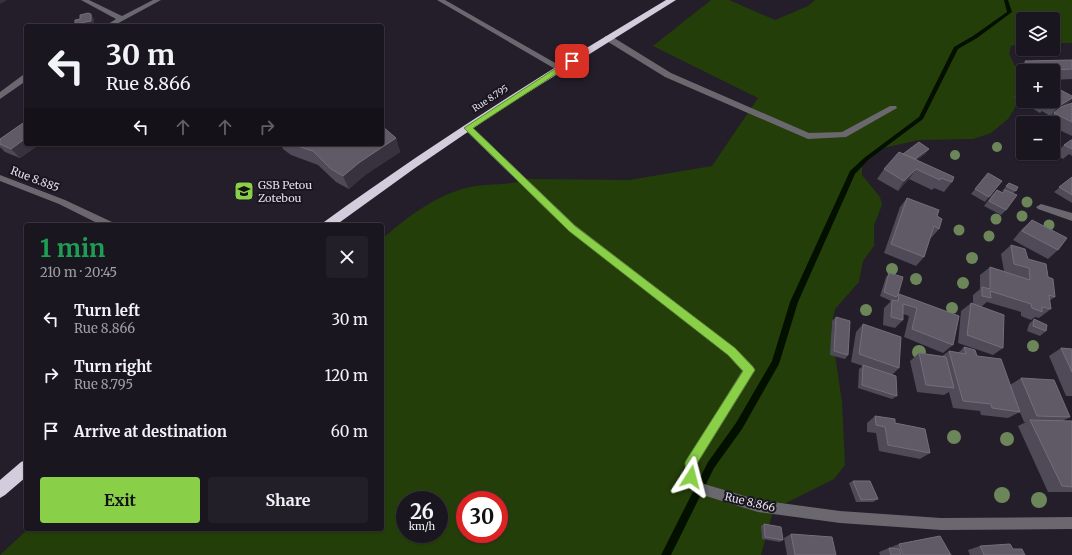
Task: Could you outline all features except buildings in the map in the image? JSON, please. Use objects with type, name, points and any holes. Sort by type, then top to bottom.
[{"type":"highway","name":"Rue 8.795","points":[[331,223],[468,128],[560,68],[672,0]]},
{"type":"highway","points":[[0,490],[24,469]]},
{"type":"street","points":[[84,0],[120,18]]},
{"type":"street","points":[[111,24],[120,18],[158,0]]},
{"type":"street","points":[[440,0],[560,68]]},
{"type":"street","points":[[608,38],[668,75],[808,136],[843,135],[893,108]]},
{"type":"street","points":[[0,96],[24,78]]},
{"type":"street","name":"Rue 8.866","points":[[468,128],[572,228],[732,352],[750,370],[691,463],[691,477],[700,489],[758,506],[840,517],[941,524],[1072,523]]},
{"type":"street","name":"Rue 8.885","points":[[0,178],[62,202],[106,223]]},
{"type":"street","points":[[1041,207],[1072,217]]},
{"type":"green space","points":[[711,0],[729,0],[775,20],[808,6],[815,0],[1072,0],[1072,43],[1060,43],[1060,12],[1016,12],[1016,45],[1011,46],[1009,54],[1016,69],[1016,106],[1008,119],[991,133],[973,139],[919,140],[883,148],[865,159],[862,166],[862,175],[880,197],[882,205],[874,225],[874,246],[863,261],[859,282],[835,309],[831,328],[842,402],[845,465],[834,479],[782,505],[772,515],[761,555],[0,555],[26,531],[384,531],[384,237],[425,206],[449,194],[475,186],[507,184],[527,179],[629,180],[712,166],[758,98],[653,46]]},
{"type":"waterway","points":[[666,555],[711,465],[739,426],[776,362],[794,302],[852,173],[866,159],[921,118],[956,48],[975,37],[1010,12],[1006,0]]},
{"type":"place","name":"GSB Petou Zotebou","points":[[244,191]]},
{"type":"route","points":[[572,61],[468,128],[572,228],[732,352],[750,370],[691,463],[691,477]]}]
